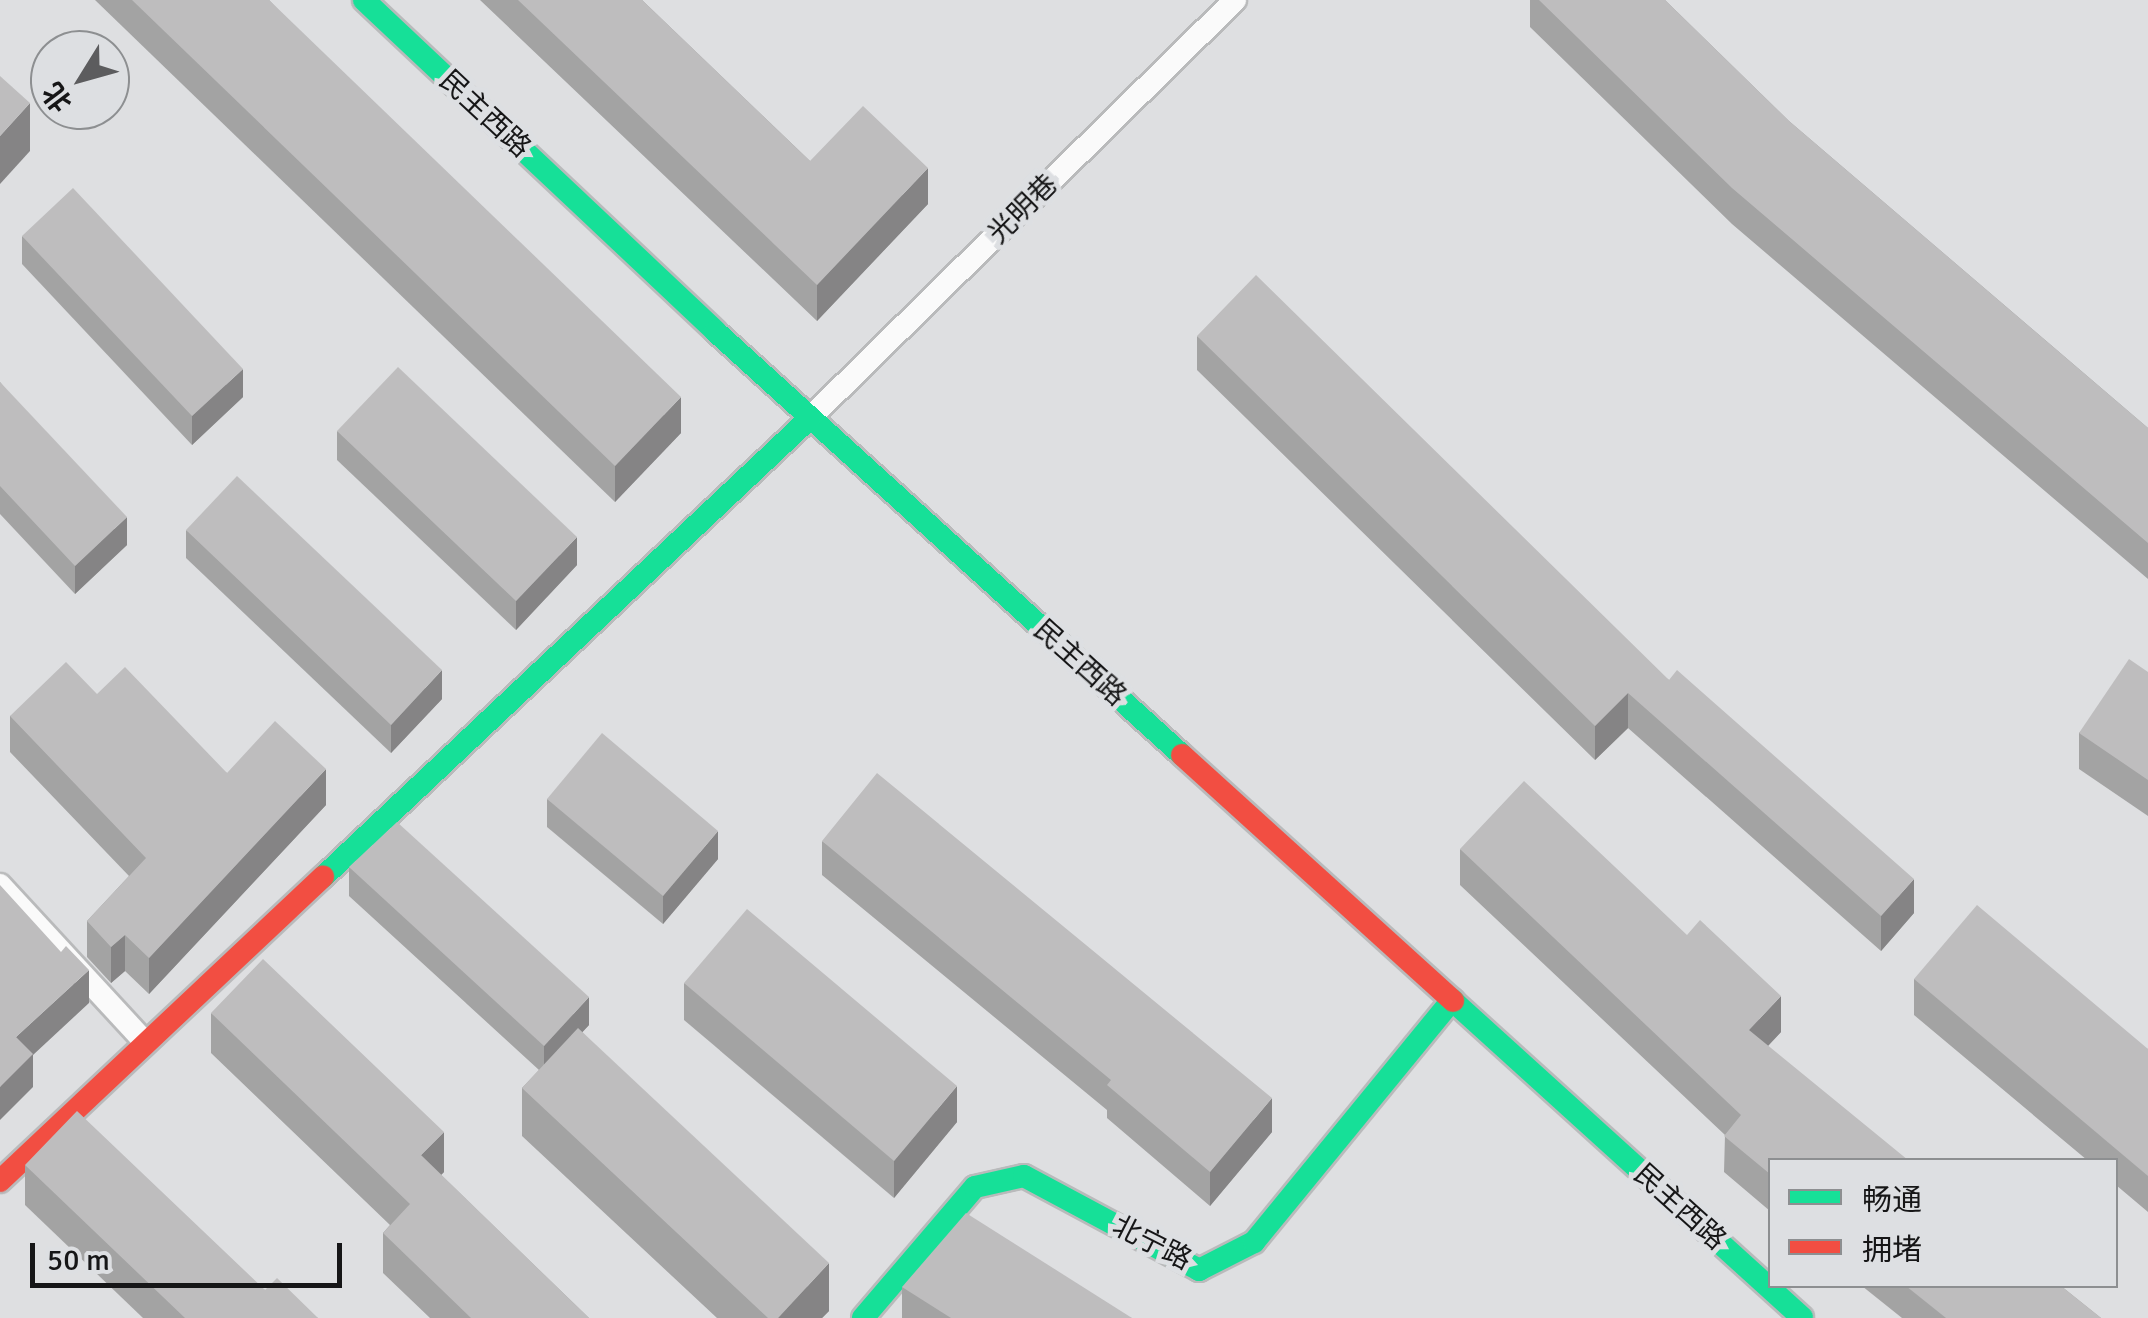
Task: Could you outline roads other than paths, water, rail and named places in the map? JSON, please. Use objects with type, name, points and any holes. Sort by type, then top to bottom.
[{"type":"main road","name":"民主西路","points":[[364,0],[810,418],[1768,1287]]},
{"type":"main road","points":[[0,1181],[810,418]]},
{"type":"main road","name":"北宁路","points":[[863,1318],[975,1186],[1024,1176],[1200,1270],[1254,1242],[1452,1000]]},
{"type":"main road","name":"民主西路","points":[[1769,1288],[1802,1318]]},
{"type":"lane","name":"光明巷","points":[[810,418],[1235,0]]},
{"type":"lane","points":[[0,885],[146,1044]]}]
